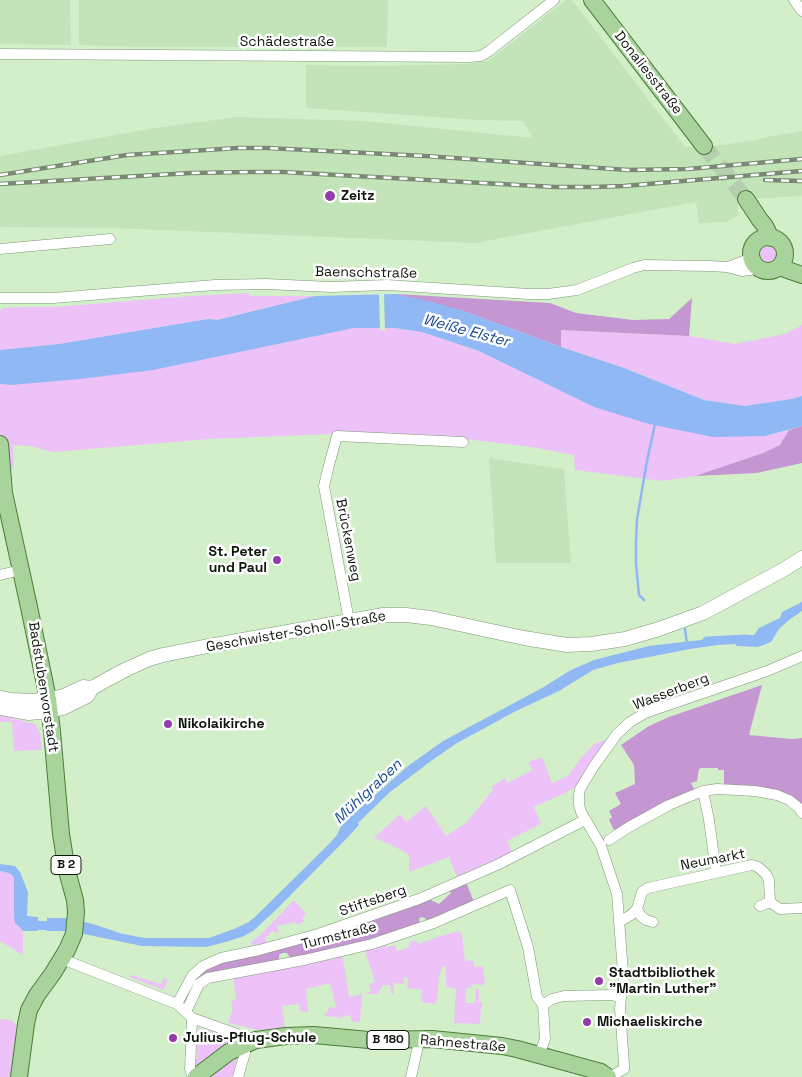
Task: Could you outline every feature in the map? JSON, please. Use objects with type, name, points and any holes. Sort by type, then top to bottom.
[{"type":"main road","name":"Donaliesstraße","points":[[592,0],[704,146]]},
{"type":"main road","points":[[746,199],[765,226],[765,239]]},
{"type":"main road","points":[[765,239],[778,241],[785,251],[782,261],[772,270],[761,269],[755,262],[754,245],[765,239]]},
{"type":"main road","points":[[782,261],[802,268]]},
{"type":"main road","points":[[782,261],[802,275]]},
{"type":"main road","name":"Badstubenvorstadt","points":[[0,444],[2,485],[48,705],[61,834],[67,870],[75,900],[75,926],[62,959]]},
{"type":"main road","name":"B 2","points":[[19,1077],[29,1010],[36,995],[62,959]]},
{"type":"main road","name":"Rahnestraße","points":[[245,1044],[266,1038],[326,1035],[369,1040],[432,1040],[487,1044],[535,1054]]},
{"type":"main road","name":"B 180","points":[[195,1077],[218,1059],[245,1044]]},
{"type":"main road","name":"B 180","points":[[535,1054],[601,1072],[608,1077]]},
{"type":"street","name":"Schädestraße","points":[[0,54],[481,56],[554,0]]},
{"type":"street","points":[[794,0],[802,10]]},
{"type":"street","points":[[0,249],[110,239]]},
{"type":"street","name":"Baenschstraße","points":[[0,298],[53,298],[215,285],[266,284],[331,287],[387,285],[548,294],[577,290],[633,268],[644,266],[727,267],[744,262],[755,262]]},
{"type":"street","name":"Brückenweg","points":[[349,620],[324,486],[328,465],[338,436],[463,442]]},
{"type":"street","name":"Geschwister-Scholl-Straße","points":[[48,705],[63,708],[79,701],[92,688],[133,666],[163,655],[349,620],[383,616],[406,615],[431,618],[524,638],[567,645],[591,644],[625,638],[664,628],[703,613],[802,558]]},
{"type":"street","points":[[0,574],[21,570]]},
{"type":"street","name":"Wasserberg","points":[[605,843],[585,820],[579,805],[580,790],[594,766],[617,734],[630,722],[645,713],[767,671],[802,656]]},
{"type":"street","points":[[0,698],[33,701],[48,705]]},
{"type":"street","points":[[0,708],[23,713],[34,713],[48,705]]},
{"type":"street","points":[[703,791],[716,872]]},
{"type":"street","points":[[608,1077],[624,1069],[620,1009],[624,985],[617,894],[605,843],[629,827],[669,805],[703,791],[755,791],[789,800],[802,813]]},
{"type":"street","name":"Stiftsberg","points":[[177,1004],[192,976],[203,966],[220,958],[259,950],[318,934],[419,899],[497,865],[585,820]]},
{"type":"street","name":"Neumarkt","points":[[619,922],[637,909],[642,892],[648,888],[752,865],[758,867],[766,874],[769,880],[770,902]]},
{"type":"street","name":"Turmstraße","points":[[189,1015],[199,984],[208,978],[304,960],[372,944],[434,923],[510,890],[528,947],[537,997],[543,1005]]},
{"type":"street","points":[[760,906],[770,902],[780,909],[802,908]]},
{"type":"street","points":[[637,909],[641,916],[653,922]]},
{"type":"street","points":[[62,959],[177,1004],[189,1015],[238,1034],[242,1037],[245,1044],[245,1053],[238,1077]]},
{"type":"street","points":[[535,1054],[545,1039],[543,1005],[552,999],[564,996],[612,995],[621,997]]},
{"type":"street","points":[[189,1015],[190,1069],[195,1077]]},
{"type":"street","points":[[412,1077],[418,1040]]},
{"type":"shaded area","points":[[0,0],[70,0],[71,45],[0,44]]},
{"type":"shaded area","points":[[79,0],[388,0],[387,47],[138,47],[79,45]]},
{"type":"shaded area","points":[[566,0],[572,0],[685,147],[722,145],[802,131],[802,196],[737,200],[739,215],[727,222],[699,223],[696,202],[475,243],[113,228],[0,227],[0,156],[154,128],[237,117],[365,121],[533,138],[523,121],[479,120],[306,108],[306,65],[465,64],[488,61]]},
{"type":"shaded area","points":[[769,246],[775,249],[778,255],[775,261],[769,264],[763,261],[760,255],[763,249]]},
{"type":"shaded area","points":[[248,293],[250,296],[315,296],[217,320],[208,319],[59,344],[0,350],[0,311],[3,308],[55,307]]},
{"type":"shaded area","points":[[396,294],[550,303],[576,313],[633,320],[669,319],[692,298],[689,336],[561,330],[561,347],[463,311]]},
{"type":"shaded area","points":[[802,325],[802,396],[745,406],[704,400],[624,368],[561,347],[561,330],[689,336],[735,344],[785,334]]},
{"type":"shaded area","points":[[354,328],[395,328],[422,332],[479,351],[594,407],[765,436],[789,430],[780,445],[763,453],[695,476],[663,481],[575,470],[574,455],[532,447],[448,437],[391,434],[332,434],[210,439],[53,452],[30,446],[13,445],[14,469],[0,469],[0,384],[11,385],[218,355]]},
{"type":"shaded area","points":[[802,426],[802,463],[757,473],[695,476],[763,453],[780,445],[789,430]]},
{"type":"shaded area","points":[[489,458],[564,469],[571,563],[496,563]]},
{"type":"shaded area","points":[[762,685],[749,735],[792,739],[802,738],[802,807],[797,801],[724,788],[724,770],[701,768],[699,769],[697,781],[691,783],[695,791],[615,832],[609,820],[612,817],[609,811],[621,804],[615,793],[635,784],[634,765],[621,745],[649,726],[669,717]]},
{"type":"shaded area","points":[[0,715],[35,724],[40,733],[42,750],[14,751],[12,722],[0,722]]},
{"type":"shaded area","points":[[610,738],[578,786],[534,807],[541,824],[507,841],[512,852],[457,877],[449,857],[409,872],[409,855],[392,845],[374,838],[400,814],[406,822],[426,806],[446,836],[466,823],[493,790],[491,787],[505,778],[508,783],[532,770],[528,762],[539,758],[543,759],[552,783],[568,776],[594,744]]},
{"type":"shaded area","points":[[0,871],[10,873],[14,878],[14,917],[23,931],[23,955],[0,941]]},
{"type":"shaded area","points":[[466,882],[474,902],[426,921],[425,918],[421,917],[419,919],[420,924],[384,937],[290,958],[287,953],[282,953],[279,955],[279,960],[200,979],[183,1001],[195,977],[206,968],[429,899],[439,904],[451,893],[448,890]]},
{"type":"shaded area","points":[[294,900],[306,914],[302,917],[304,921],[298,925],[295,922],[277,926],[279,932],[275,933],[274,931],[265,937],[267,943],[253,946],[251,942]]},
{"type":"shaded area","points":[[460,931],[465,961],[473,960],[474,967],[483,966],[485,983],[483,985],[472,984],[472,988],[466,988],[465,1003],[475,1003],[476,989],[479,989],[479,1002],[482,1002],[480,1024],[454,1023],[456,989],[446,987],[446,966],[443,966],[439,976],[437,1000],[434,1004],[421,1002],[422,990],[407,988],[408,978],[404,977],[403,984],[394,983],[394,994],[392,994],[390,985],[383,985],[378,994],[362,994],[371,992],[369,984],[375,982],[364,948],[383,942],[387,947],[395,945],[397,951],[410,947],[409,942],[416,940],[418,944]]},
{"type":"shaded area","points":[[342,954],[349,997],[362,994],[360,1022],[351,1021],[351,1016],[343,1015],[343,1018],[324,1016],[330,1007],[336,1008],[330,983],[306,989],[308,1012],[300,1011],[299,1004],[282,1006],[285,1030],[262,1031],[228,1023],[233,1008],[231,1005],[232,1001],[236,999],[233,975]]},
{"type":"shaded area","points":[[130,975],[161,984],[164,978],[168,979],[164,990],[129,977]]},
{"type":"shaded area","points":[[0,1019],[11,1020],[17,1026],[10,1077],[0,1077]]},
{"type":"shaded area","points":[[199,1028],[231,1037],[232,1041],[196,1067],[198,1034]]},
{"type":"shaded area","points":[[237,1058],[233,1075],[230,1077],[208,1077],[229,1062]]},
{"type":"water","name":"Weiße Elster","points":[[396,294],[463,311],[624,368],[704,400],[745,406],[802,396],[802,426],[765,436],[713,437],[649,424],[594,407],[479,351],[422,332],[395,328],[354,328],[153,370],[80,379],[11,385],[0,384],[0,350],[59,344],[208,319],[217,320],[315,296]]},
{"type":"water","points":[[802,602],[802,611],[779,629],[771,642],[758,647],[736,646],[735,635],[754,635],[759,628],[780,618],[782,612]]},
{"type":"water","points":[[717,638],[718,645],[618,663],[593,670],[559,691],[516,711],[457,743],[390,792],[277,909],[253,931],[244,936],[206,947],[142,946],[84,934],[47,931],[47,918],[67,918],[123,934],[145,938],[209,938],[234,929],[255,917],[329,844],[349,818],[408,766],[443,741],[542,688],[571,670],[594,660],[649,646]]},
{"type":"water","points":[[0,864],[15,866],[20,872],[28,892],[27,916],[38,917],[38,931],[23,931],[15,923],[14,878],[9,873],[0,871]]},
{"type":"pier","points":[[379,294],[384,294],[385,331],[380,330]]},
{"type":"waterway","points":[[644,600],[639,595],[636,564],[637,519],[655,424]]},
{"type":"waterway","points":[[685,629],[687,644]]},
{"type":"waterway","name":"Mühlgraben","points":[[707,641],[746,639]]},
{"type":"waterway","name":"Mühlgraben","points":[[28,925],[57,926]]},
{"type":"tunnel","points":[[704,146],[746,199]]},
{"type":"railway","points":[[0,175],[127,155],[238,148],[425,156],[628,170],[688,169],[802,159]]},
{"type":"railway","points":[[0,184],[191,173],[283,172],[555,187],[591,187],[802,171]]},
{"type":"railway","points":[[765,180],[802,181]]},
{"type":"place","name":"Zeitz","points":[[330,196]]},
{"type":"place","name":"St. Peter und Paul","points":[[277,560]]},
{"type":"place","name":"Nikolaikirche","points":[[168,724]]},
{"type":"place","name":"Stadtbibliothek \"Martin Luther\"","points":[[599,981]]},
{"type":"place","name":"Michaeliskirche","points":[[587,1022]]},
{"type":"place","name":"Julius-Pflug-Schule","points":[[173,1038]]}]
